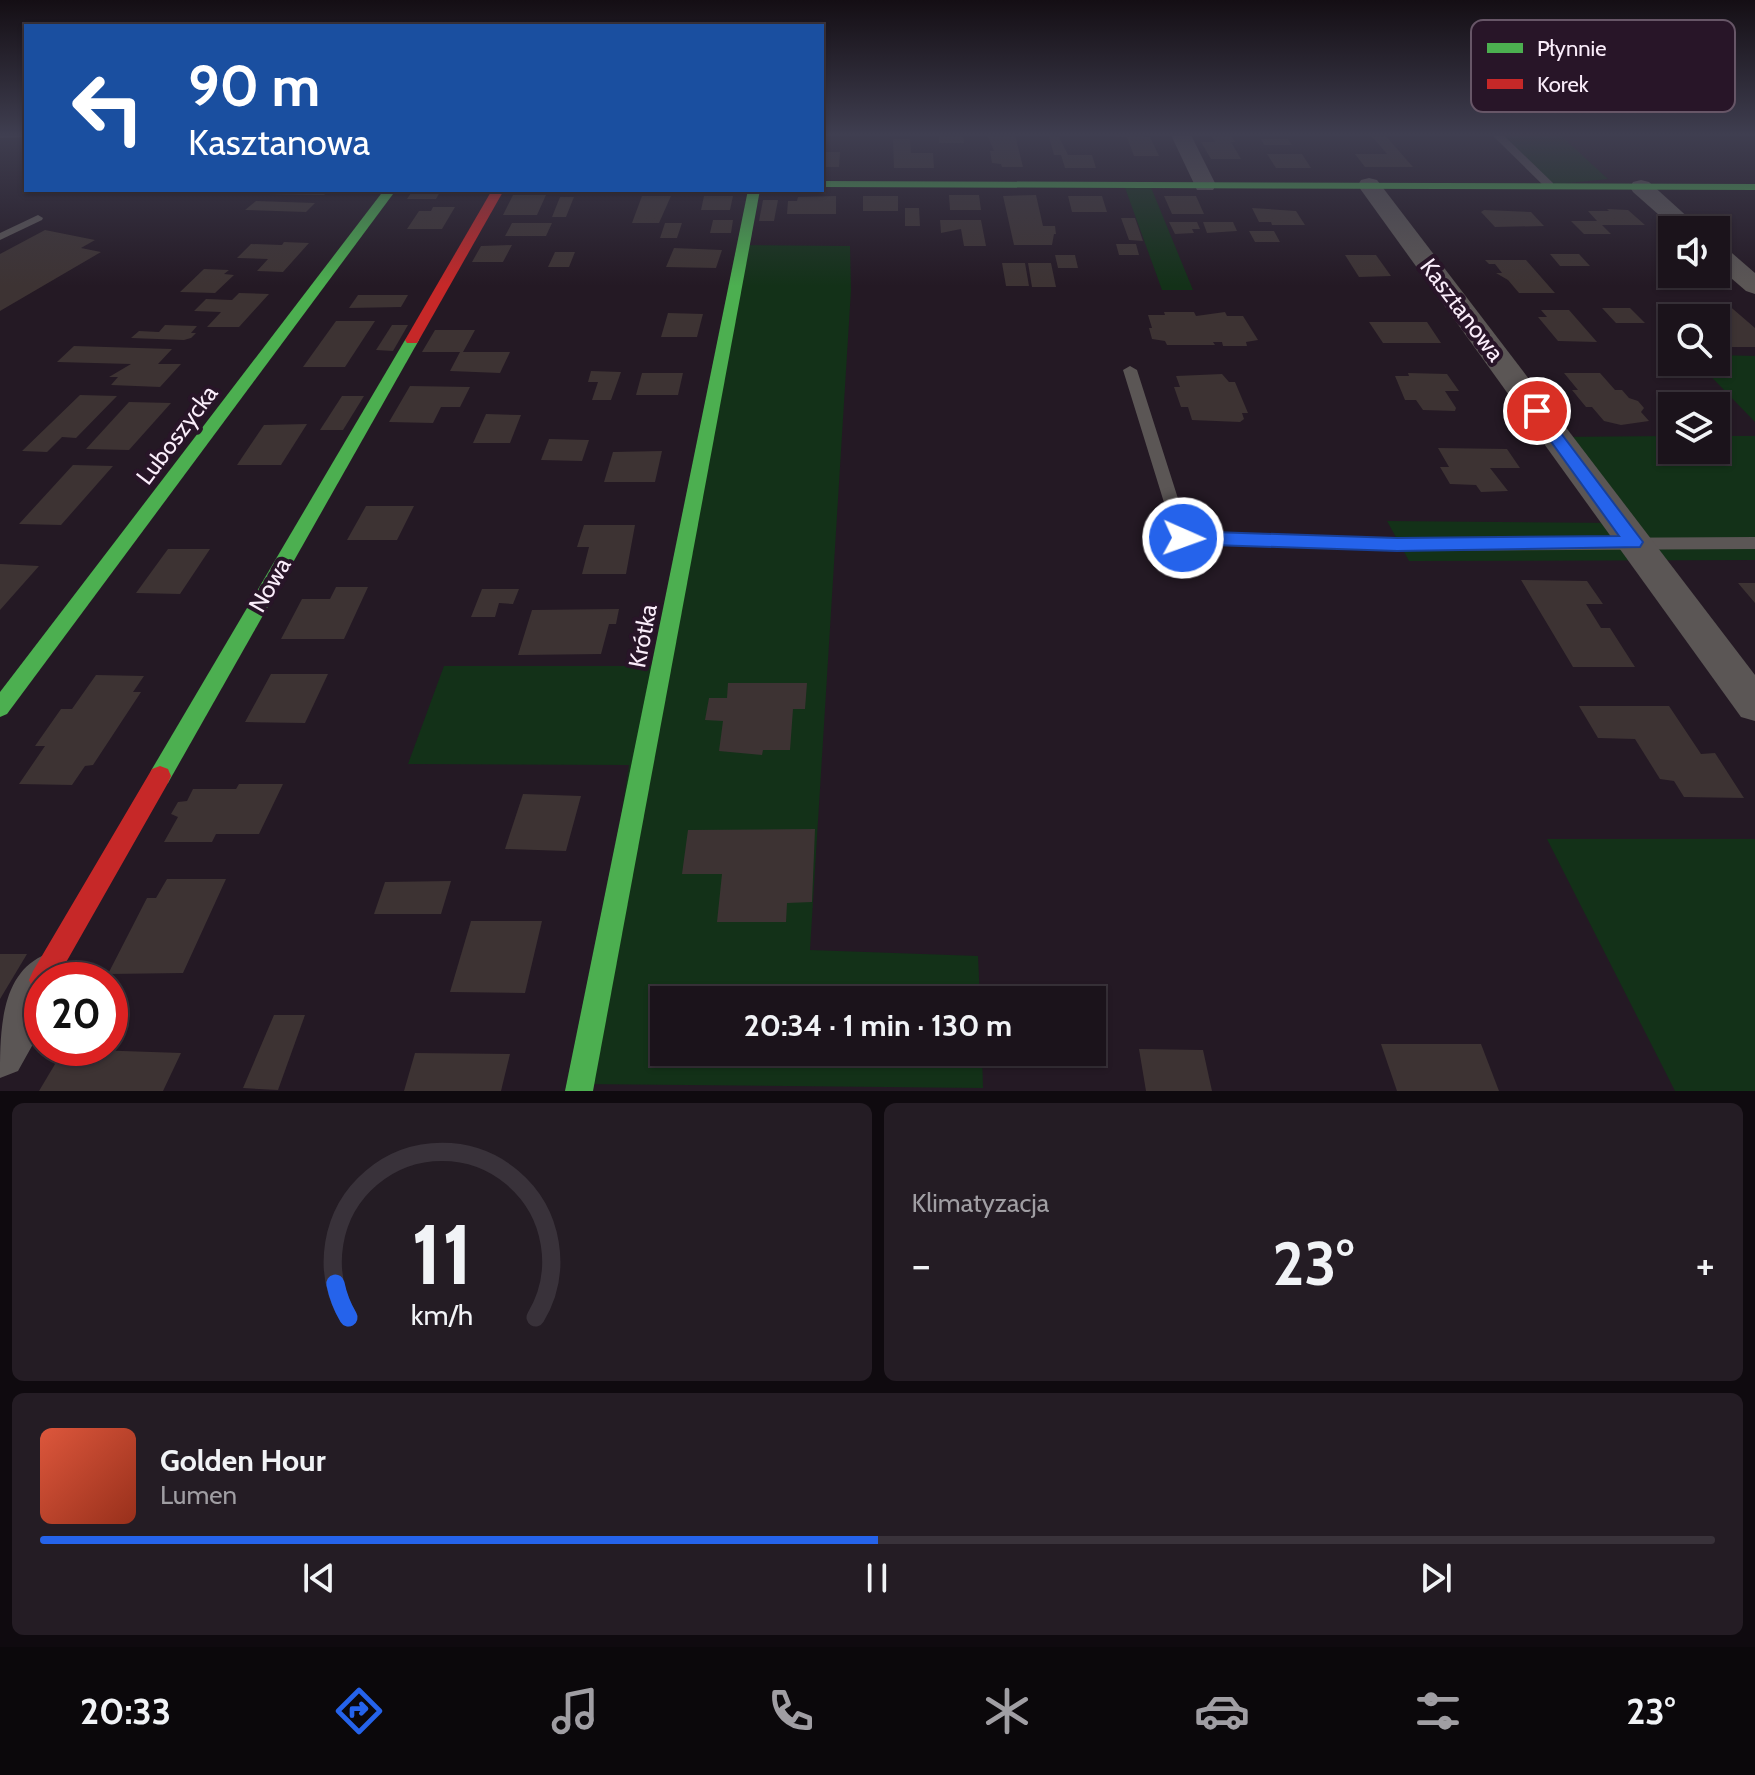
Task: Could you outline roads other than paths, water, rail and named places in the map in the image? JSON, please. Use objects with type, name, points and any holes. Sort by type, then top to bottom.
[{"type":"street","points":[[824,184],[1755,187]]},
{"type":"street","name":"Kasztanowa","points":[[1369,185],[1755,705]]},
{"type":"street","points":[[1641,187],[1674,216]]},
{"type":"street","name":"Luboszycka","points":[[0,708],[388,192]]},
{"type":"street","name":"Nowa","points":[[52,962],[497,192]]},
{"type":"street","name":"Krótka","points":[[579,1091],[754,192]]},
{"type":"street","points":[[1730,264],[1755,286]]},
{"type":"street","name":"Nowa","points":[[0,1053],[24,1011]]},
{"type":"lane","points":[[0,237],[38,218]]},
{"type":"lane","points":[[1130,370],[1183,538],[1397,545],[1755,543]]}]
